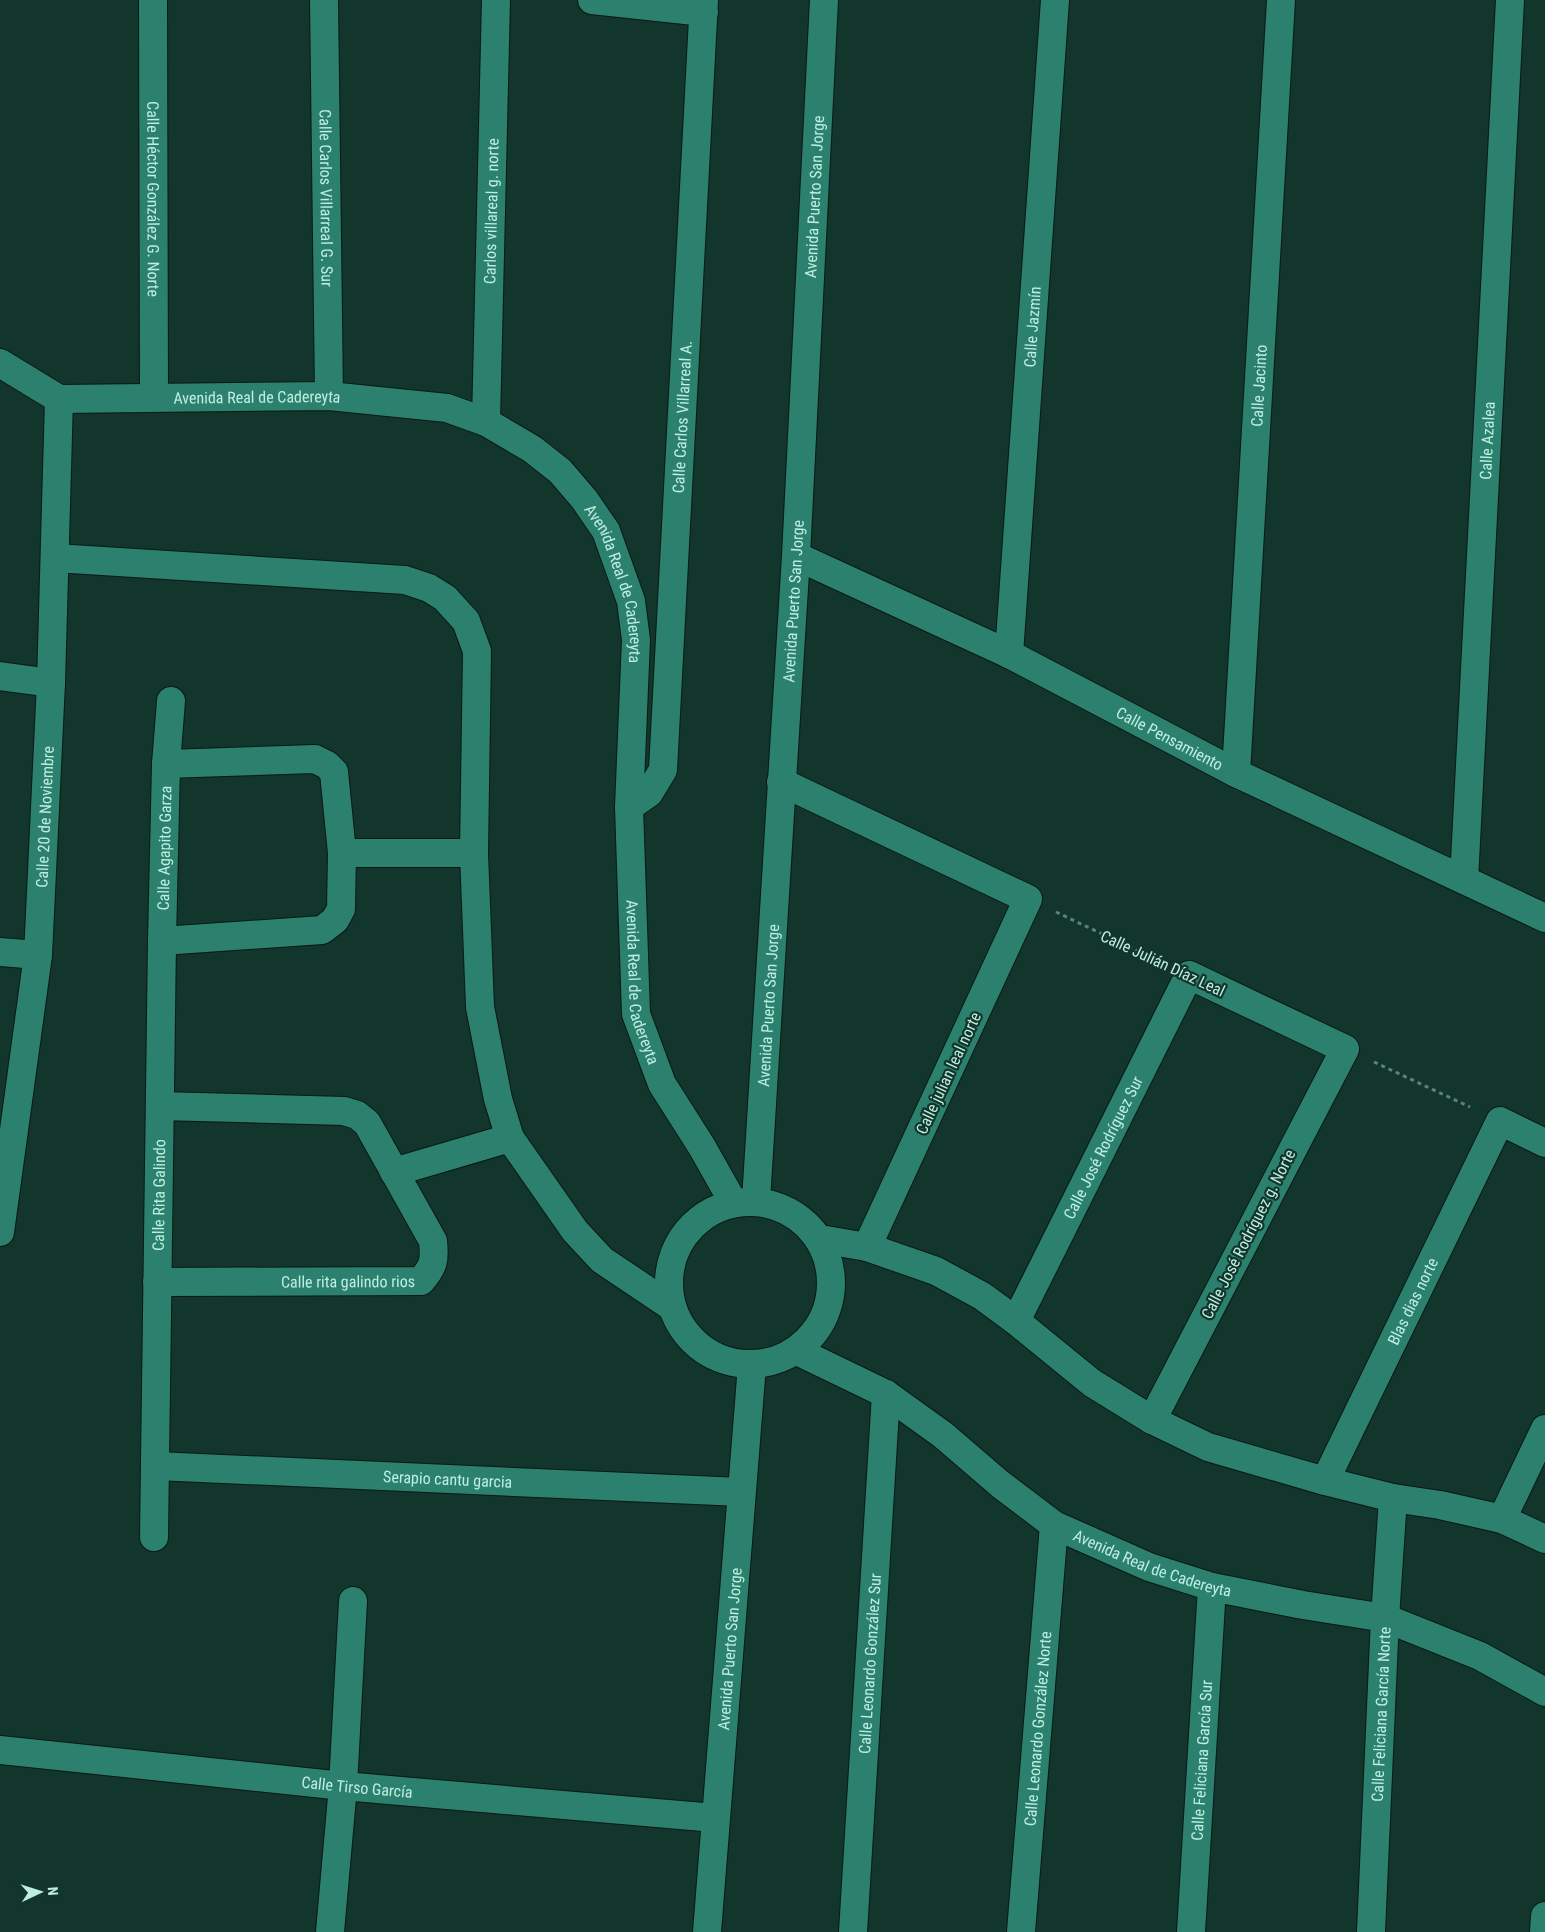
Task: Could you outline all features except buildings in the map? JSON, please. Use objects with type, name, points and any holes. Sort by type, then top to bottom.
[{"type":"street","name":"Calle Héctor González G. Norte","points":[[153,0],[154,397]]},
{"type":"street","name":"Calle Carlos Villarreal G. Sur","points":[[324,0],[329,396]]},
{"type":"street","name":"Carlos villareal g. norte","points":[[486,422],[496,0]]},
{"type":"street","points":[[592,0],[704,6]]},
{"type":"street","name":"Avenida Puerto San Jorge","points":[[744,1201],[781,782],[796,556],[824,0]]},
{"type":"street","name":"Calle Jazmín","points":[[1009,654],[1055,0]]},
{"type":"street","name":"Calle Jacinto","points":[[1236,773],[1282,0]]},
{"type":"street","name":"Calle Azalea","points":[[1464,880],[1510,0]]},
{"type":"street","name":"Calle Carlos Villarreal A.","points":[[629,806],[649,793],[663,770],[704,6]]},
{"type":"street","points":[[0,363],[59,399]]},
{"type":"street","name":"Avenida Real de Cadereyta","points":[[59,399],[329,396],[447,408],[486,422],[532,449],[560,471],[584,499],[606,531],[631,601],[636,640],[629,806],[636,1014],[662,1084],[702,1147],[744,1201]]},
{"type":"street","name":"Calle 20 de Noviembre","points":[[0,1232],[38,955],[51,683],[59,399]]},
{"type":"street","name":"Calle Pensamiento","points":[[796,556],[1009,654],[1236,773],[1545,918]]},
{"type":"street","points":[[55,558],[405,580],[429,588],[445,598],[466,621],[477,651],[474,853],[480,1007],[498,1099],[510,1138],[576,1231],[602,1260],[672,1307]]},
{"type":"street","points":[[0,676],[51,683]]},
{"type":"street","points":[[166,764],[172,702]]},
{"type":"street","name":"Calle Agapito Garza","points":[[315,759],[327,764],[334,772],[342,853],[341,909],[335,920],[322,930],[162,941],[166,764],[315,759]]},
{"type":"street","points":[[781,782],[1028,899]]},
{"type":"street","points":[[342,853],[474,853]]},
{"type":"street","name":"Calle julian leal norte","points":[[867,1247],[1028,899]]},
{"type":"street","name":"Calle Rita Galindo","points":[[154,1537],[162,941]]},
{"type":"street","points":[[0,952],[38,955]]},
{"type":"street","name":"Calle Julián Díaz Leal","points":[[1189,975],[1345,1048]]},
{"type":"street","name":"Calle José Rodríguez Sur","points":[[1016,1321],[1189,975]]},
{"type":"street","name":"Calle José Rodríguez g. Norte","points":[[1152,1420],[1345,1048]]},
{"type":"street","name":"Calle rita galindo rios","points":[[157,1282],[421,1281],[430,1270],[435,1257],[433,1241],[367,1123],[357,1115],[344,1111],[160,1106]]},
{"type":"street","points":[[1500,1122],[1545,1143]]},
{"type":"street","name":"Blas dias norte","points":[[1324,1481],[1500,1122]]},
{"type":"street","points":[[394,1172],[510,1138]]},
{"type":"street","points":[[744,1201],[781,1206],[803,1220],[820,1239],[831,1268],[831,1299],[819,1328],[797,1351],[775,1361],[752,1365],[726,1362],[702,1350],[683,1331],[672,1307],[669,1273],[679,1241],[702,1216],[744,1201]]},
{"type":"street","points":[[820,1239],[867,1247],[936,1271],[982,1296],[1092,1383],[1152,1420],[1208,1448],[1324,1481],[1393,1498],[1440,1505],[1502,1519],[1545,1539]]},
{"type":"street","name":"Avenida Real de Cadereyta","points":[[797,1351],[886,1394],[943,1434],[1000,1484],[1054,1525],[1149,1568],[1212,1587],[1303,1605],[1385,1618],[1480,1656],[1545,1692]]},
{"type":"street","name":"Avenida Puerto San Jorge","points":[[707,1932],[752,1365]]},
{"type":"street","name":"Calle Leonardo González Sur","points":[[853,1932],[886,1394]]},
{"type":"street","points":[[1502,1519],[1545,1429]]},
{"type":"street","name":"Serapio cantu garcia","points":[[156,1466],[741,1492]]},
{"type":"street","name":"Calle Feliciana García Norte","points":[[1371,1932],[1385,1618],[1393,1498]]},
{"type":"street","name":"Calle Leonardo González Norte","points":[[1021,1932],[1054,1525]]},
{"type":"street","name":"Calle Feliciana García Sur","points":[[1191,1932],[1212,1587]]},
{"type":"street","points":[[330,1932],[343,1786],[353,1601]]},
{"type":"street","name":"Calle Tirso García","points":[[0,1750],[343,1786],[716,1818]]},
{"type":"street","points":[[1544,1932],[1545,1916]]},
{"type":"path","name":"Calle Julián Díaz Leal","points":[[1028,899],[1189,975]]},
{"type":"path","points":[[1345,1048],[1500,1122]]}]
